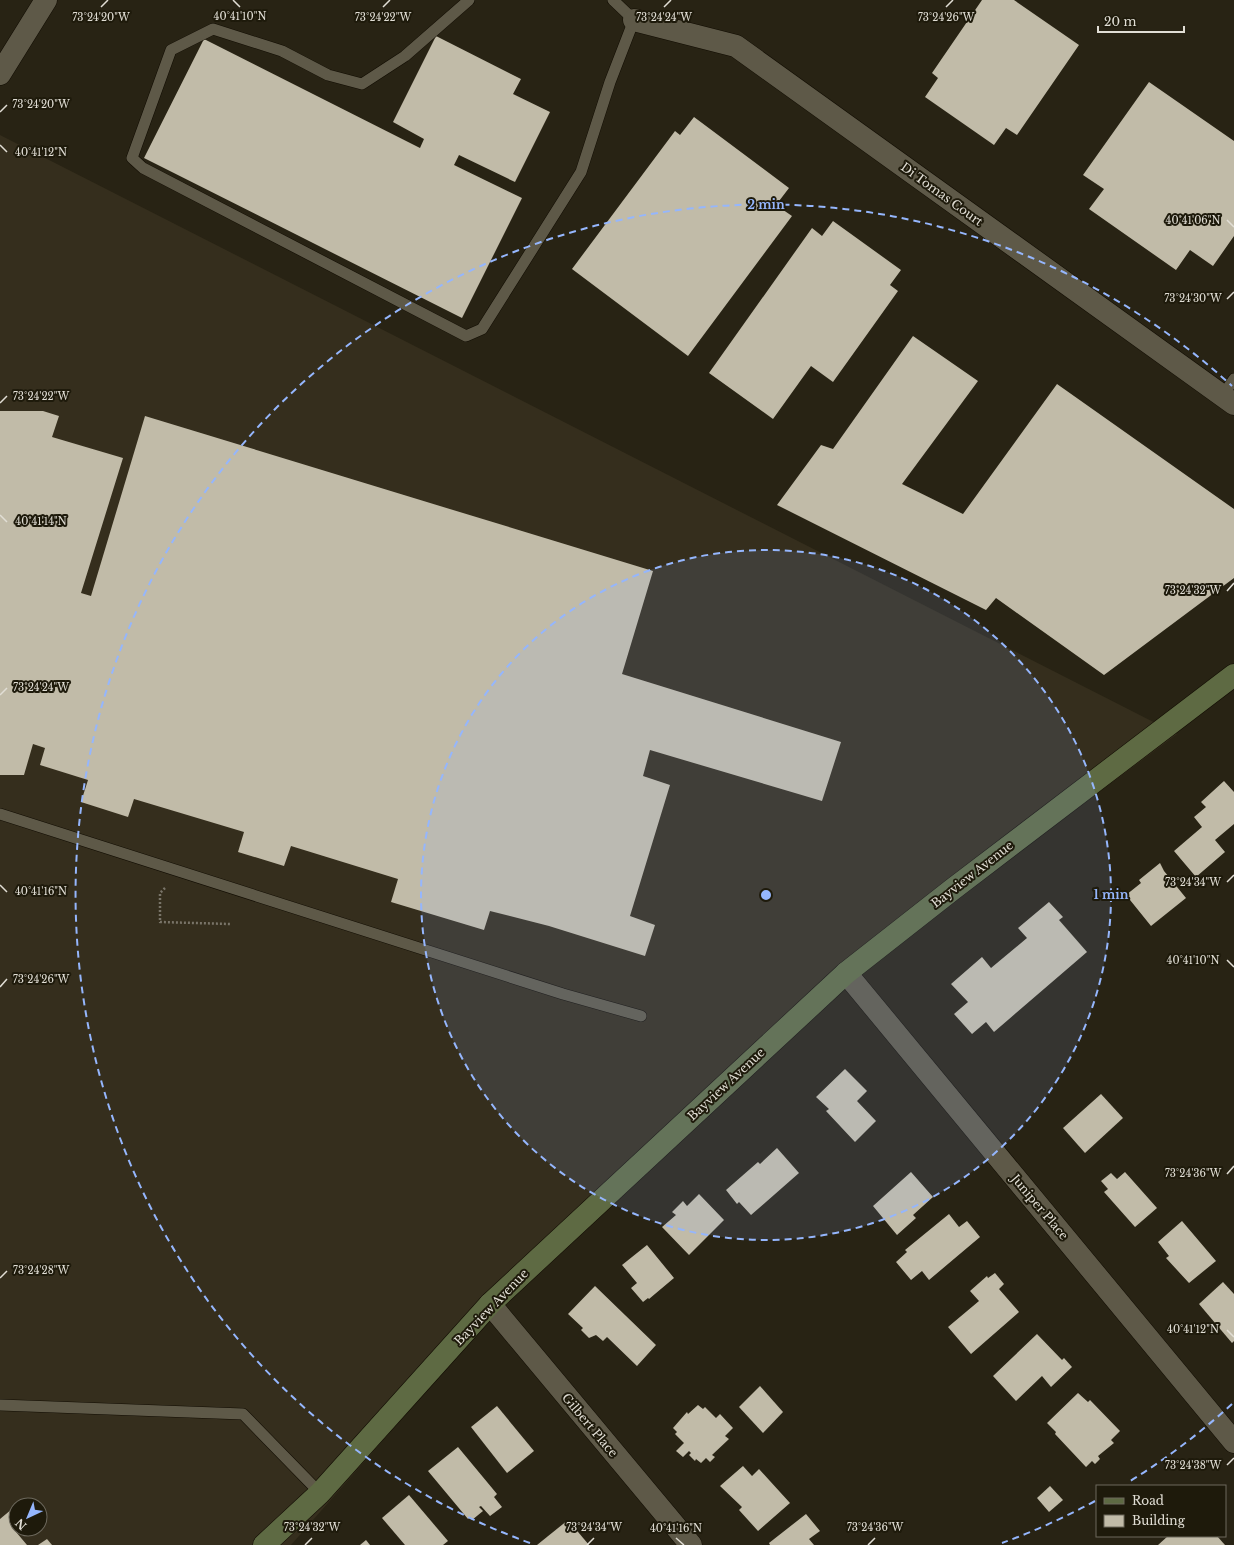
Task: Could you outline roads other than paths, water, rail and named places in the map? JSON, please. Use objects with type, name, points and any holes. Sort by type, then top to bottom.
[{"type":"street","points":[[0,74],[46,0]]},
{"type":"street","name":"Di Tomas Court","points":[[634,20],[736,46],[1230,393]]},
{"type":"street","name":"Bayview Avenue","points":[[264,1545],[320,1493],[490,1304],[846,973],[959,884],[1232,681]]},
{"type":"street","name":"Juniper Place","points":[[846,973],[1234,1442]]},
{"type":"street","name":"Gilbert Place","points":[[490,1304],[691,1545]]},
{"type":"lane","points":[[469,0],[405,56],[362,84],[328,75],[282,51],[213,29],[171,50],[132,158],[143,168],[466,336],[482,329],[581,172],[610,82],[634,20],[613,0]]},
{"type":"lane","points":[[0,814],[563,994],[641,1016]]},
{"type":"lane","points":[[0,1404],[243,1414],[320,1493]]}]
